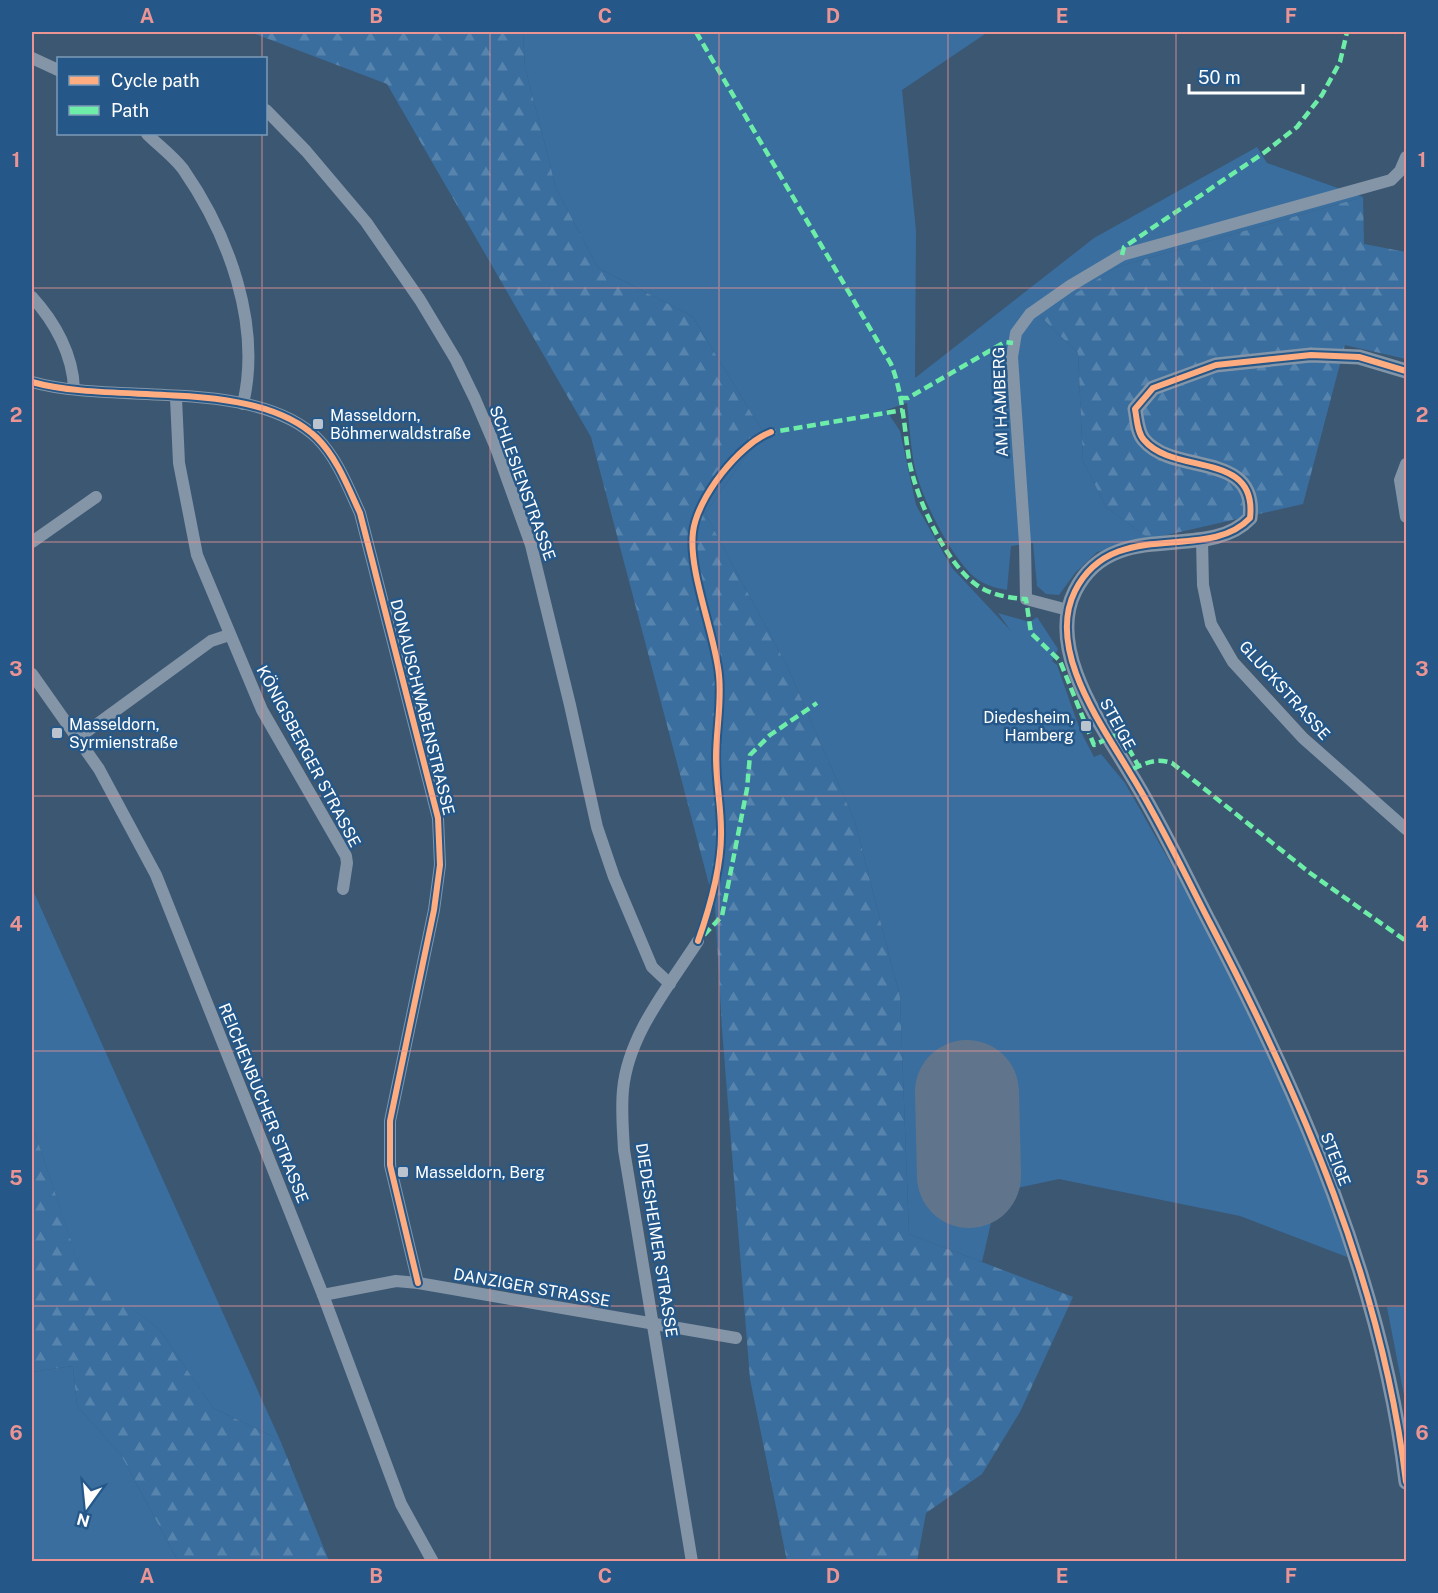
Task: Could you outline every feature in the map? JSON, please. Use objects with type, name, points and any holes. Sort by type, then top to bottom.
[{"type":"street","points":[[32,58],[57,70]]},
{"type":"street","name":"SCHLESIENSTRASSE","points":[[267,111],[306,151],[366,222],[420,300],[465,380],[496,448],[531,545],[597,827],[610,867],[652,967],[670,984]]},
{"type":"street","points":[[148,135],[182,168],[220,232],[237,279],[246,330],[247,387],[243,404]]},
{"type":"street","name":"AM HAMBERG","points":[[1068,610],[1026,599],[1025,543],[1012,357],[1016,333],[1030,314],[1070,286],[1122,255],[1391,180],[1403,172],[1407,157]]},
{"type":"street","points":[[32,297],[56,329],[69,356],[74,389]]},
{"type":"street","name":"STEIGE","points":[[1407,371],[1359,357],[1311,356],[1216,365],[1153,388],[1135,409],[1138,427],[1144,440],[1157,450],[1234,476],[1246,486],[1252,501],[1250,518],[1225,536],[1160,542],[1127,549],[1097,563],[1076,588],[1068,610],[1065,629],[1068,650],[1107,738],[1146,801],[1266,1031],[1318,1147],[1359,1260],[1390,1387],[1407,1482]]},
{"type":"street","name":"DONAUSCHWABENSTRASSE","points":[[32,382],[74,389],[243,404],[298,424],[317,438],[339,468],[356,504],[438,818],[440,865],[434,910],[390,1121],[390,1166],[418,1283]]},
{"type":"street","name":"KÖNIGSBERGER STRASSE","points":[[176,398],[179,463],[197,555],[262,710],[345,855],[347,863],[343,889]]},
{"type":"street","points":[[1407,464],[1400,480],[1407,517]]},
{"type":"street","points":[[32,542],[96,497]]},
{"type":"street","name":"GLUCKSTRASSE","points":[[1202,539],[1203,585],[1211,624],[1233,662],[1303,738],[1407,829]]},
{"type":"street","points":[[78,738],[211,641],[229,635]]},
{"type":"street","name":"REICHENBUCHER STRASSE","points":[[32,674],[78,738],[125,814],[156,875],[323,1295],[401,1504],[433,1562]]},
{"type":"street","name":"DIEDESHEIMER STRASSE","points":[[692,1562],[624,1150],[623,1088],[632,1052],[639,1036],[698,941]]},
{"type":"street","name":"DANZIGER STRASSE","points":[[323,1295],[396,1281],[418,1283],[736,1338]]},
{"type":"green space","points":[[250,32],[523,32],[525,67],[556,188],[598,268],[692,316],[763,432],[705,513],[787,666],[855,822],[900,997],[909,1234],[1073,1297],[1020,1412],[982,1474],[926,1513],[917,1561],[787,1561],[750,1379],[722,1029],[715,907],[591,437],[387,84]]},
{"type":"green space","points":[[523,32],[988,32],[902,90],[916,231],[915,378],[1094,238],[1257,147],[1267,163],[1363,197],[1117,267],[1041,317],[1078,353],[1083,461],[1106,507],[1149,539],[1097,552],[1075,573],[1059,595],[1046,594],[1037,586],[1033,543],[1011,546],[1007,590],[978,580],[970,573],[943,535],[921,487],[913,458],[907,403],[886,410],[900,431],[916,505],[952,568],[1011,631],[998,613],[1030,622],[1037,617],[1058,649],[1052,661],[1057,665],[1080,730],[1094,757],[1101,754],[1125,783],[1266,1031],[1318,1147],[1347,1257],[1240,1216],[1059,1179],[998,1192],[982,1262],[909,1234],[900,997],[855,822],[787,666],[705,513],[763,432],[692,316],[598,268],[556,188],[525,67]]},
{"type":"green space","points":[[1363,197],[1364,244],[1406,252],[1406,359],[1345,345],[1303,504],[1149,539],[1106,507],[1083,461],[1078,353],[1040,316],[1117,267]]},
{"type":"green space","points":[[32,889],[280,1440],[213,1408],[160,1330],[80,1269],[32,1124]]},
{"type":"green space","points":[[32,1124],[80,1268],[160,1330],[213,1408],[280,1440],[329,1561],[178,1561],[121,1455],[77,1406],[73,1366],[32,1372]]},
{"type":"green space","points":[[1387,1307],[1406,1307],[1406,1406]]},
{"type":"green space","points":[[73,1366],[77,1406],[121,1455],[178,1561],[32,1562],[32,1372]]},
{"type":"runway","points":[[967,1092],[969,1176]]},
{"type":"marked path","points":[[696,32],[891,364],[901,399],[912,474],[925,510],[944,546],[966,576],[978,586],[1001,596],[1026,599],[1031,633],[1060,661],[1094,745],[1120,733],[1139,767]]},
{"type":"marked path","points":[[1122,255],[1124,247],[1265,152],[1297,127],[1322,95],[1340,62],[1347,32]]},
{"type":"marked path","points":[[900,398],[908,398],[1005,342],[1013,343]]},
{"type":"marked path","points":[[767,433],[903,410]]},
{"type":"marked path","points":[[704,935],[722,916],[747,789],[750,755],[770,735],[817,703]]},
{"type":"marked path","points":[[1133,769],[1152,762],[1172,763],[1310,873],[1406,941]]},
{"type":"cycle path","points":[[1406,371],[1359,357],[1311,355],[1216,365],[1153,388],[1135,409],[1144,440],[1157,451],[1228,473],[1241,482],[1249,497],[1250,518],[1232,531],[1210,538],[1136,547],[1112,554],[1092,568],[1075,591],[1068,613],[1067,637],[1072,661],[1092,709],[1172,847],[1244,989],[1306,1124],[1358,1264],[1378,1335],[1394,1408],[1406,1482]]},
{"type":"cycle path","points":[[32,382],[65,389],[220,400],[257,407],[290,419],[317,438],[330,454],[342,473],[360,513],[438,818],[440,865],[434,910],[390,1121],[390,1165],[418,1283]]},
{"type":"cycle path","points":[[698,941],[707,915],[720,858],[721,821],[716,757],[720,685],[717,659],[694,565],[693,532],[702,504],[722,474],[746,448],[771,432]]},
{"type":"place","name":"Masseldorn, Böhmerwaldstraße","points":[[318,424]]},
{"type":"place","name":"Diedesheim, Hamberg","points":[[1086,726]]},
{"type":"place","name":"Masseldorn, Syrmienstraße","points":[[57,733]]},
{"type":"place","name":"Masseldorn, Berg","points":[[403,1172]]}]
